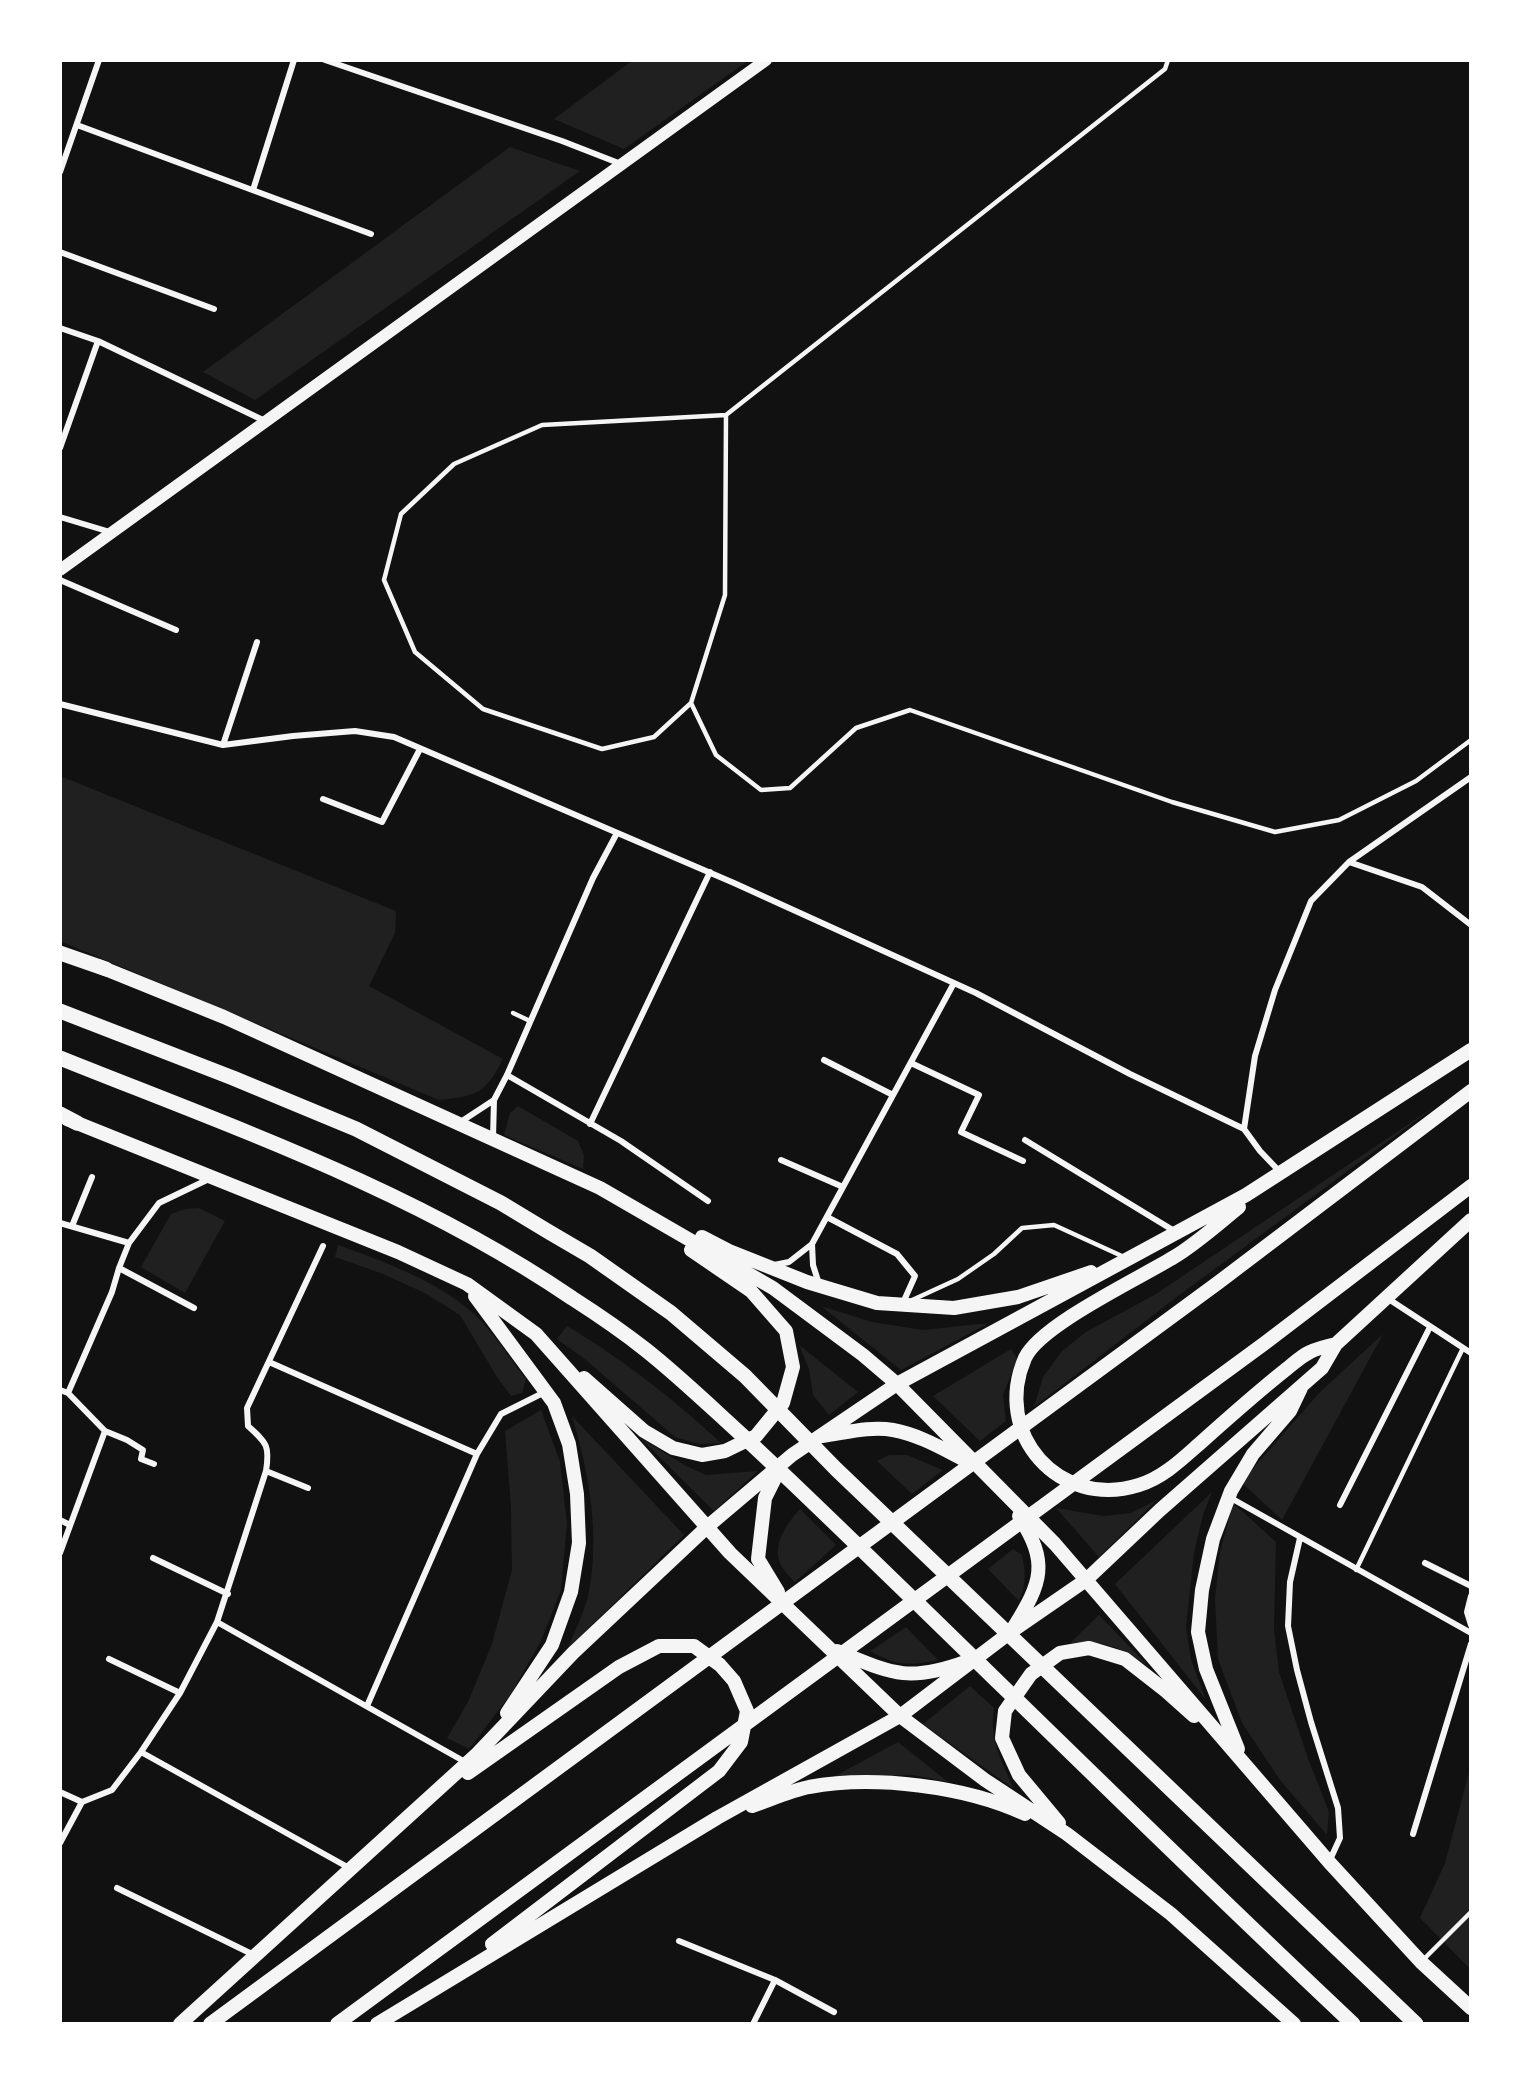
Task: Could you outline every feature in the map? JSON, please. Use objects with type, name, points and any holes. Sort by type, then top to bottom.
[{"type":"highway","points":[[60,952],[106,969]]},
{"type":"highway","points":[[60,1011],[233,1078],[356,1129],[501,1203],[590,1256],[671,1312],[745,1376],[836,1469],[1416,2024]]},
{"type":"highway","points":[[60,1058],[216,1119],[342,1172],[450,1226],[528,1270],[646,1350],[807,1496],[1215,1894],[1353,2024]]},
{"type":"highway","points":[[60,1115],[76,1123]]},
{"type":"main road","points":[[60,570],[766,60]]},
{"type":"main road","points":[[106,969],[224,1017],[646,1207],[729,1251],[819,1285],[877,1303],[954,1308],[1018,1297],[1129,1259]]},
{"type":"main road","points":[[180,2024],[472,1759],[573,1653],[707,1527],[782,1463],[897,1384],[1246,1196],[1471,1050]]},
{"type":"main road","points":[[210,2024],[1219,1282],[1471,1091]]},
{"type":"main road","points":[[76,1123],[398,1252],[467,1284],[536,1335],[644,1431],[673,1448],[702,1455],[725,1451],[756,1436],[783,1403],[793,1367],[786,1331],[751,1291],[600,1188]]},
{"type":"main road","points":[[1281,1174],[1176,1256],[1048,1331],[1026,1356],[1016,1385],[1017,1413],[1027,1441],[1044,1466],[1061,1478],[1086,1490],[1113,1491],[1140,1485],[1168,1471],[1260,1390],[1308,1352],[1336,1344]]},
{"type":"main road","points":[[338,2024],[1265,1343],[1471,1186]]},
{"type":"main road","points":[[600,1188],[773,1288],[863,1355],[897,1384],[1055,1544],[1329,1862],[1421,1962],[1471,2008]]},
{"type":"main road","points":[[377,2024],[717,1818],[900,1716],[1086,1580],[1160,1510],[1322,1368],[1336,1344],[1471,1220]]},
{"type":"main road","points":[[467,1284],[554,1403],[569,1444],[577,1494],[579,1544],[571,1592],[552,1645],[526,1686],[472,1759]]},
{"type":"main road","points":[[536,1335],[730,1553],[900,1716],[985,1780],[1068,1834],[1171,1914],[1294,2024]]},
{"type":"main road","points":[[1242,1760],[1206,1669],[1198,1632],[1202,1590],[1213,1539],[1229,1497],[1253,1454],[1290,1411],[1303,1383]]},
{"type":"main road","points":[[818,1437],[867,1430],[892,1430],[926,1440],[980,1468]]},
{"type":"main road","points":[[782,1463],[765,1498],[758,1559],[786,1607]]},
{"type":"main road","points":[[1005,1493],[1027,1528],[1038,1554],[1038,1578],[1031,1600],[1012,1632]]},
{"type":"main road","points":[[418,1808],[619,1667],[659,1646],[694,1646],[720,1665],[734,1680],[747,1711],[741,1742],[718,1771],[436,1988]]},
{"type":"main road","points":[[827,1646],[885,1671],[911,1675],[940,1671],[978,1657]]},
{"type":"main road","points":[[1068,1834],[1019,1775],[1002,1738],[1005,1711],[1030,1674],[1060,1653],[1089,1648],[1125,1659],[1166,1691],[1242,1760]]},
{"type":"main road","points":[[717,1818],[806,1788],[845,1782],[940,1788],[975,1796],[1012,1808],[1068,1834]]},
{"type":"street","points":[[60,172],[99,60]]},
{"type":"street","points":[[253,190],[294,60]]},
{"type":"street","points":[[325,60],[562,141],[621,164]]},
{"type":"street","points":[[77,125],[371,234]]},
{"type":"street","points":[[60,252],[214,309]]},
{"type":"street","points":[[60,328],[98,341],[265,421]]},
{"type":"street","points":[[60,448],[98,341]]},
{"type":"street","points":[[60,517],[111,533]]},
{"type":"street","points":[[60,579],[176,630]]},
{"type":"street","points":[[223,745],[257,642]]},
{"type":"street","points":[[60,704],[223,745],[355,731],[394,737],[710,873],[954,983],[1130,1074],[1244,1129],[1281,1174]]},
{"type":"street","points":[[323,799],[382,822],[420,749]]},
{"type":"street","points":[[1244,1129],[1255,1056],[1275,990],[1311,901],[1349,862],[1471,777]]},
{"type":"street","points":[[493,1139],[494,1100],[593,878],[617,833]]},
{"type":"street","points":[[1349,862],[1422,887],[1471,925]]},
{"type":"street","points":[[590,1124],[710,873]]},
{"type":"street","points":[[768,1266],[789,1262],[812,1244],[954,983]]},
{"type":"street","points":[[824,1060],[893,1095]]},
{"type":"street","points":[[911,1063],[979,1095],[961,1132],[1023,1161]]},
{"type":"street","points":[[507,1075],[621,1141],[708,1201]]},
{"type":"street","points":[[459,1123],[494,1100]]},
{"type":"street","points":[[1025,1140],[1177,1233]]},
{"type":"street","points":[[781,1160],[843,1187]]},
{"type":"street","points":[[72,1226],[92,1177]]},
{"type":"street","points":[[68,1393],[112,1292],[129,1243],[159,1203],[212,1178]]},
{"type":"street","points":[[827,1217],[897,1254],[915,1276],[903,1305]]},
{"type":"street","points":[[60,1223],[129,1243]]},
{"type":"street","points":[[812,1244],[813,1265],[819,1285]]},
{"type":"street","points":[[60,1843],[82,1802],[112,1790],[141,1752],[180,1693],[217,1622],[228,1594],[266,1471],[269,1451],[260,1437],[248,1426],[247,1408],[323,1246]]},
{"type":"street","points":[[119,1268],[194,1308]]},
{"type":"street","points":[[1386,1298],[1471,1353]]},
{"type":"street","points":[[1341,1505],[1430,1327]]},
{"type":"street","points":[[269,1362],[477,1454]]},
{"type":"street","points":[[60,1390],[68,1393],[105,1431],[143,1450],[141,1459],[154,1464]]},
{"type":"street","points":[[367,1706],[477,1454],[501,1414],[546,1391]]},
{"type":"street","points":[[60,1552],[105,1431]]},
{"type":"street","points":[[266,1471],[308,1488]]},
{"type":"street","points":[[1229,1497],[1471,1634]]},
{"type":"street","points":[[60,1520],[70,1525]]},
{"type":"street","points":[[1300,1538],[1290,1582],[1288,1626],[1311,1722],[1338,1808],[1340,1838],[1329,1862]]},
{"type":"street","points":[[153,1558],[228,1594]]},
{"type":"street","points":[[1425,1563],[1471,1586]]},
{"type":"street","points":[[1471,1596],[1467,1612],[1471,1625]]},
{"type":"street","points":[[217,1622],[367,1706],[472,1759]]},
{"type":"street","points":[[1413,1834],[1471,1644]]},
{"type":"street","points":[[109,1659],[180,1693]]},
{"type":"street","points":[[141,1752],[352,1870]]},
{"type":"street","points":[[60,1792],[82,1802]]},
{"type":"street","points":[[117,1888],[256,1956]]},
{"type":"street","points":[[679,1941],[775,1980],[834,2012]]},
{"type":"street","points":[[753,2024],[775,1980]]},
{"type":"lane","points":[[726,416],[725,595],[691,704],[654,737],[602,749],[483,709],[415,652],[384,580],[401,514],[454,464],[542,425],[726,416],[1165,69],[1168,60]]},
{"type":"lane","points":[[691,704],[716,755],[761,790],[790,788],[856,728],[910,710],[1172,802],[1275,832],[1339,820],[1416,781],[1471,740]]},
{"type":"lane","points":[[513,1013],[530,1021]]},
{"type":"lane","points":[[903,1305],[958,1279],[994,1254],[1022,1228],[1054,1225],[1129,1259]]},
{"type":"lane","points":[[1356,1570],[1463,1348]]},
{"type":"lane","points":[[1421,1962],[1471,1912]]},
{"type":"shaded area","points":[[633,60],[749,60],[624,149],[554,119]]},
{"type":"shaded area","points":[[510,147],[580,171],[255,400],[203,372]]},
{"type":"shaded area","points":[[60,776],[396,911],[395,933],[369,986],[503,1059],[491,1080],[471,1094],[439,1100],[60,941]]},
{"type":"shaded area","points":[[1440,1103],[1178,1296],[1034,1407],[1043,1377],[1062,1351],[1086,1332],[1156,1294]]},
{"type":"shaded area","points":[[518,1106],[578,1141],[584,1155],[583,1169],[504,1135],[510,1113]]},
{"type":"shaded area","points":[[199,1208],[225,1221],[185,1293],[141,1267],[171,1214],[185,1209]]},
{"type":"shaded area","points":[[338,1245],[374,1258],[427,1282],[474,1314],[526,1379],[522,1393],[511,1396],[460,1315],[425,1293],[383,1274],[335,1257]]},
{"type":"shaded area","points":[[821,1306],[872,1322],[923,1330],[989,1323],[901,1370]]},
{"type":"shaded area","points":[[567,1326],[647,1380],[721,1443],[699,1444],[675,1437],[586,1360],[557,1339]]},
{"type":"shaded area","points":[[1383,1334],[1282,1520],[1241,1482],[1320,1392]]},
{"type":"shaded area","points":[[799,1345],[858,1392],[829,1415],[813,1395],[809,1369]]},
{"type":"shaded area","points":[[1011,1349],[1017,1359],[1003,1395],[1006,1421],[980,1441],[933,1396]]},
{"type":"shaded area","points":[[541,1410],[560,1462],[567,1524],[561,1590],[541,1641],[511,1694],[469,1749],[447,1738],[468,1702],[492,1644],[512,1570],[511,1507],[505,1431]]},
{"type":"shaded area","points":[[572,1416],[684,1535],[568,1648],[589,1592],[593,1548],[588,1481]]},
{"type":"shaded area","points":[[639,1437],[686,1466],[706,1475],[758,1471],[714,1511]]},
{"type":"shaded area","points":[[889,1455],[907,1455],[943,1470],[912,1494],[877,1461]]},
{"type":"shaded area","points":[[1212,1492],[1203,1515],[1194,1553],[1186,1627],[1191,1660],[1206,1700],[1115,1584]]},
{"type":"shaded area","points":[[1157,1500],[1099,1557],[1056,1508],[1104,1516],[1131,1513]]},
{"type":"shaded area","points":[[1233,1503],[1276,1542],[1274,1629],[1279,1672],[1329,1812],[1327,1835],[1280,1780],[1242,1723],[1218,1659],[1215,1599],[1220,1552]]},
{"type":"shaded area","points":[[800,1509],[836,1545],[795,1582],[782,1567],[778,1551],[785,1528]]},
{"type":"shaded area","points":[[1013,1549],[1022,1555],[1024,1567],[1025,1578],[1019,1601],[988,1569]]},
{"type":"shaded area","points":[[1099,1615],[1149,1667],[1112,1646],[1070,1643]]},
{"type":"shaded area","points":[[906,1627],[938,1660],[903,1663],[888,1660],[870,1651]]},
{"type":"shaded area","points":[[970,1686],[994,1708],[995,1740],[1014,1789],[923,1724]]},
{"type":"shaded area","points":[[898,1742],[948,1782],[913,1775],[835,1776]]},
{"type":"shaded area","points":[[1471,1765],[1471,1970],[1420,1918],[1445,1863]]}]
